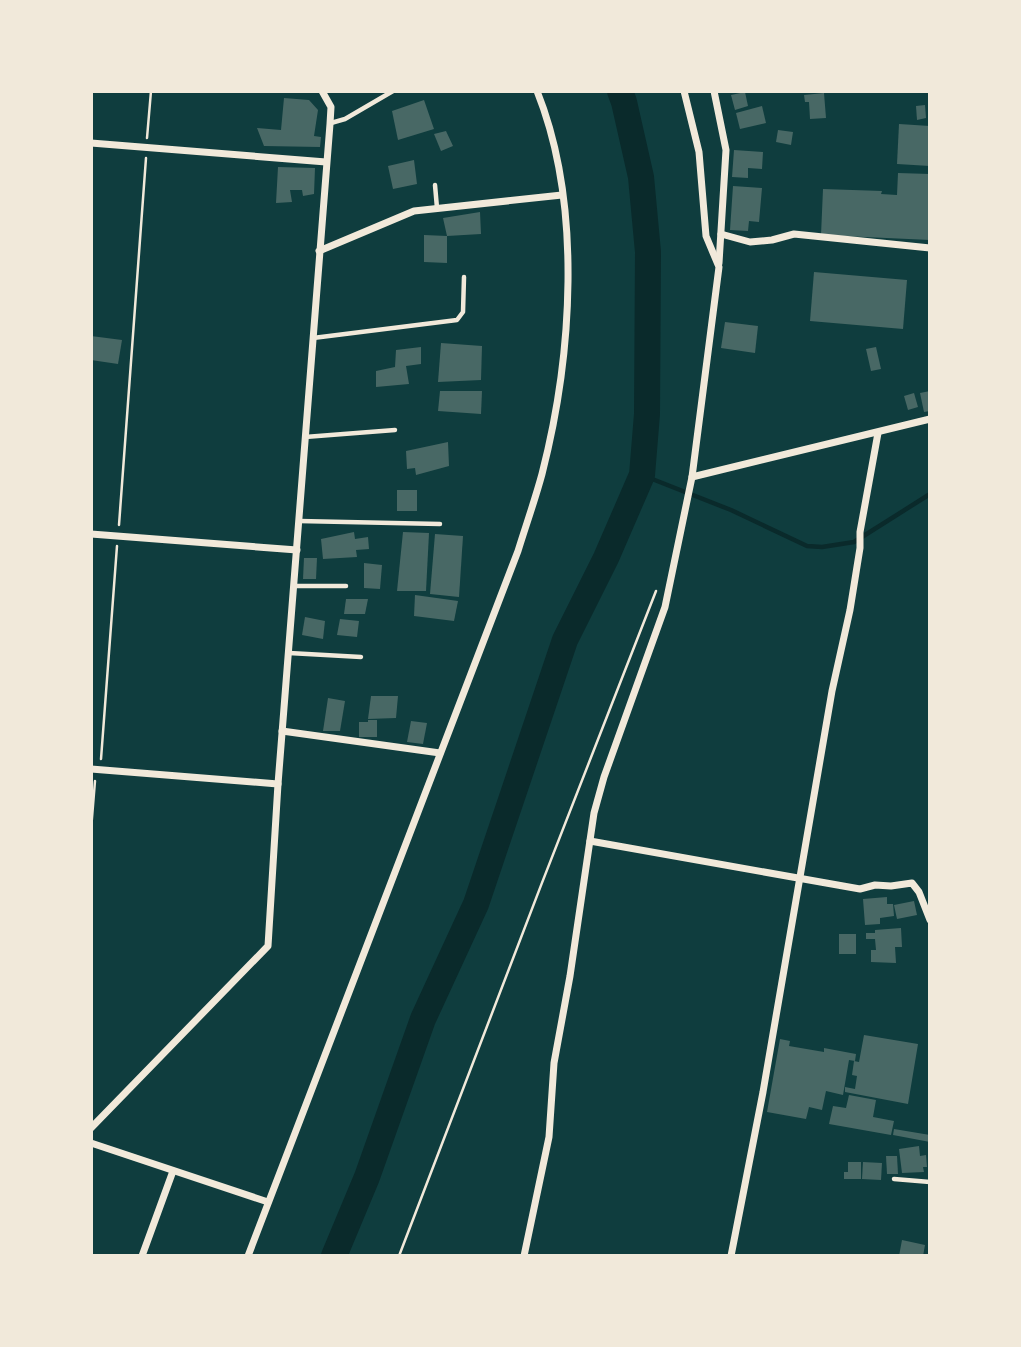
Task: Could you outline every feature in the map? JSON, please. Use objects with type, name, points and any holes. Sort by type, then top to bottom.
[{"type":"street","points":[[91,1128],[268,946],[278,783],[330,124],[331,107],[322,91]]},
{"type":"street","points":[[248,1256],[518,551],[542,475],[562,372],[567,297],[561,178],[537,91]]},
{"type":"street","points":[[684,91],[699,152],[706,236],[719,267]]},
{"type":"street","points":[[524,1256],[548,1137],[554,1063],[594,813],[604,777],[665,607],[692,477],[719,267],[726,150],[714,91]]},
{"type":"street","points":[[91,143],[326,162]]},
{"type":"street","points":[[319,251],[414,211],[562,195]]},
{"type":"street","points":[[721,234],[750,242],[794,234],[930,248]]},
{"type":"street","points":[[692,477],[930,419]]},
{"type":"street","points":[[731,1256],[763,1092],[832,691],[850,610],[860,532],[878,433]]},
{"type":"street","points":[[91,534],[297,550]]},
{"type":"street","points":[[282,731],[440,753]]},
{"type":"street","points":[[95,769],[278,783]]},
{"type":"street","points":[[590,841],[860,889],[875,885],[912,883],[919,892],[930,920]]},
{"type":"street","points":[[91,1143],[268,1202]]},
{"type":"street","points":[[142,1256],[173,1171]]},
{"type":"lane","points":[[330,124],[345,119],[393,91]]},
{"type":"lane","points":[[435,185],[437,208]]},
{"type":"lane","points":[[313,338],[457,320],[463,312],[464,277]]},
{"type":"lane","points":[[305,437],[395,430]]},
{"type":"lane","points":[[299,521],[440,524]]},
{"type":"lane","points":[[294,586],[346,586]]},
{"type":"lane","points":[[289,653],[361,657]]},
{"type":"lane","points":[[894,1179],[930,1182]]},
{"type":"path","points":[[91,830],[118,536],[151,91]]},
{"type":"path","points":[[399,1256],[435,1156],[511,968],[658,586]]},
{"type":"building","points":[[745,92],[748,106],[735,110],[731,95]]},
{"type":"building","points":[[824,93],[826,118],[810,119],[809,102],[805,102],[804,95]]},
{"type":"building","points":[[284,98],[309,100],[318,110],[314,136],[321,137],[320,147],[264,146],[257,128],[281,130]]},
{"type":"building","points":[[424,100],[434,129],[398,140],[392,111]]},
{"type":"building","points":[[925,105],[926,118],[917,120],[916,106]]},
{"type":"building","points":[[762,106],[766,123],[740,129],[736,113]]},
{"type":"building","points":[[899,124],[930,126],[930,166],[897,164]]},
{"type":"building","points":[[778,130],[793,132],[791,145],[776,142]]},
{"type":"building","points":[[446,131],[453,146],[441,151],[434,134]]},
{"type":"building","points":[[734,150],[763,152],[762,169],[748,168],[748,178],[732,177]]},
{"type":"building","points":[[414,160],[417,184],[393,189],[388,166]]},
{"type":"building","points":[[278,167],[315,168],[314,194],[303,196],[302,190],[290,190],[292,202],[276,203]]},
{"type":"building","points":[[898,173],[930,174],[930,240],[821,235],[823,189],[882,191],[881,194],[897,195]]},
{"type":"building","points":[[733,186],[762,188],[759,222],[749,221],[748,231],[730,230]]},
{"type":"building","points":[[480,212],[481,234],[447,236],[443,218]]},
{"type":"building","points":[[424,235],[447,236],[447,263],[424,262]]},
{"type":"building","points":[[814,272],[907,280],[903,329],[810,321]]},
{"type":"building","points":[[725,322],[758,326],[755,353],[721,348]]},
{"type":"building","points":[[91,336],[122,340],[118,364],[91,360]]},
{"type":"building","points":[[441,343],[482,346],[481,380],[438,382]]},
{"type":"building","points":[[421,347],[421,364],[406,366],[409,384],[376,387],[376,371],[395,367],[396,350]]},
{"type":"building","points":[[876,347],[881,369],[871,371],[866,349]]},
{"type":"building","points":[[440,391],[482,391],[481,414],[438,411]]},
{"type":"building","points":[[930,391],[930,411],[924,412],[920,393]]},
{"type":"building","points":[[914,393],[918,407],[908,410],[904,396]]},
{"type":"building","points":[[448,442],[449,466],[416,475],[415,468],[407,469],[406,451]]},
{"type":"building","points":[[397,490],[417,490],[417,511],[397,511]]},
{"type":"building","points":[[354,532],[355,539],[368,537],[369,549],[356,550],[357,557],[323,559],[321,539]]},
{"type":"building","points":[[403,532],[429,533],[426,591],[397,591]]},
{"type":"building","points":[[435,534],[463,536],[459,597],[430,594]]},
{"type":"building","points":[[304,558],[317,558],[316,579],[303,579]]},
{"type":"building","points":[[364,563],[382,565],[380,589],[364,588]]},
{"type":"building","points":[[415,595],[458,601],[454,621],[414,616]]},
{"type":"building","points":[[346,599],[368,599],[365,614],[344,614]]},
{"type":"building","points":[[305,617],[325,621],[323,639],[302,635]]},
{"type":"building","points":[[340,619],[359,621],[357,637],[337,635]]},
{"type":"building","points":[[371,696],[398,696],[396,718],[368,719]]},
{"type":"building","points":[[328,698],[345,701],[340,731],[323,731]]},
{"type":"building","points":[[377,720],[377,737],[359,737],[359,722]]},
{"type":"building","points":[[411,721],[427,723],[423,744],[407,742]]},
{"type":"building","points":[[887,897],[887,904],[893,904],[894,916],[880,918],[880,924],[865,925],[863,899]]},
{"type":"building","points":[[914,901],[917,915],[897,919],[894,905]]},
{"type":"building","points":[[901,928],[902,947],[895,947],[896,963],[871,962],[871,950],[876,950],[875,939],[866,939],[866,933]]},
{"type":"building","points":[[839,934],[856,934],[856,954],[839,954]]},
{"type":"building","points":[[864,1035],[918,1044],[908,1104],[845,1092],[845,1087],[855,1089],[857,1076],[852,1075],[854,1061],[859,1062]]},
{"type":"building","points":[[780,1039],[790,1041],[789,1046],[824,1052],[824,1048],[856,1054],[855,1061],[849,1060],[843,1095],[826,1091],[822,1110],[809,1107],[806,1119],[767,1112]]},
{"type":"building","points":[[849,1095],[876,1100],[873,1117],[894,1121],[891,1135],[829,1124],[833,1106],[846,1108]]},
{"type":"building","points":[[894,1129],[930,1135],[930,1142],[893,1135]]},
{"type":"building","points":[[919,1146],[920,1156],[926,1155],[927,1167],[923,1167],[924,1172],[902,1173],[899,1149]]},
{"type":"building","points":[[886,1156],[897,1156],[898,1174],[887,1174]]},
{"type":"building","points":[[848,1162],[861,1162],[861,1179],[844,1179],[844,1172],[848,1172]]},
{"type":"building","points":[[863,1162],[882,1163],[881,1180],[862,1179]]},
{"type":"building","points":[[902,1240],[925,1245],[923,1256],[899,1256]]},
{"type":"waterway","points":[[334,1256],[367,1177],[423,1019],[476,904],[565,640],[606,558],[642,475],[647,414],[648,252],[641,177],[620,91]]},
{"type":"waterway","points":[[642,475],[731,510],[807,546],[822,547],[854,542],[930,494]]}]
